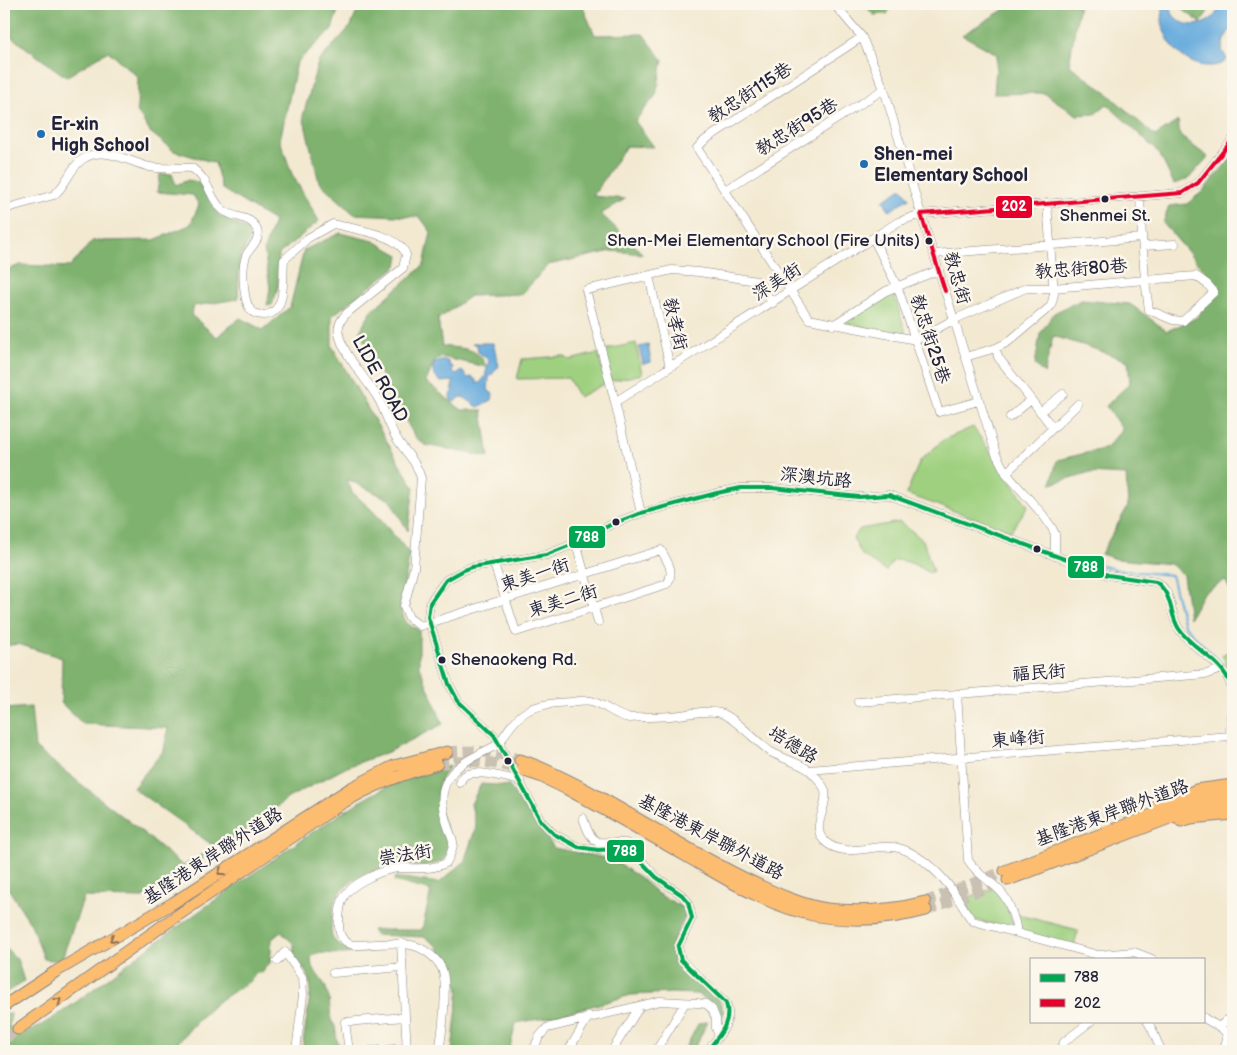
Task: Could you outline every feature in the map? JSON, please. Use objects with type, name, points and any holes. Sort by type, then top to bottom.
[{"type":"highway","name":"基隆港東岸聯外道路","points":[[18,1030],[265,850],[354,791],[396,771],[447,752]]},
{"type":"highway","name":"基隆港東岸聯外道路","points":[[396,771],[436,764]]},
{"type":"highway","name":"基隆港東岸聯外道路","points":[[521,770],[541,766],[569,785],[801,907],[874,914],[908,911],[926,906]]},
{"type":"highway","points":[[1118,832],[1145,811],[1196,790],[1233,785]]},
{"type":"highway","name":"基隆港東岸聯外道路","points":[[1118,832],[1154,814],[1200,800],[1233,796]]},
{"type":"highway","name":"基隆港東岸聯外道路","points":[[1006,876],[1118,832],[1208,806],[1233,804]]},
{"type":"highway","points":[[1118,832],[1190,818],[1233,814]]},
{"type":"highway","name":"基隆港東岸聯外道路","points":[[4,1006],[55,972],[265,850]]},
{"type":"highway","points":[[84,956],[95,974]]},
{"type":"street","name":"教忠街","points":[[834,4],[862,37],[884,89],[920,214],[996,454],[1006,473],[1052,528],[1055,534],[1055,556]]},
{"type":"street","name":"教忠街115巷","points":[[725,190],[699,152],[699,145],[862,37]]},
{"type":"street","name":"教忠街95巷","points":[[725,190],[884,89]]},
{"type":"street","name":"深美街","points":[[670,367],[898,222],[920,214],[1182,193],[1194,187],[1233,139]]},
{"type":"street","name":"LIDE ROAD","points":[[4,209],[54,194],[60,190],[84,158],[97,154],[109,154],[152,168],[192,168],[206,182],[220,209],[228,214],[248,219],[256,228],[257,240],[244,261],[243,283],[249,309],[253,313],[260,314],[272,313],[279,306],[282,293],[284,260],[308,238],[333,224],[389,239],[402,246],[406,255],[403,268],[347,313],[341,322],[339,333],[346,351],[378,400],[394,435],[414,460],[419,470],[421,478],[414,568],[404,606],[409,618],[414,623],[420,626],[430,623]]},
{"type":"street","points":[[725,190],[809,320],[916,340]]},
{"type":"street","name":"教忠街80巷","points":[[916,340],[953,320],[1026,288],[1053,288],[1145,280],[1140,196]]},
{"type":"street","points":[[965,357],[996,348],[1017,335],[1051,306],[1054,299],[1048,203]]},
{"type":"street","name":"教忠街25巷","points":[[873,238],[898,288],[939,412],[979,401]]},
{"type":"street","points":[[934,254],[1051,245],[1142,242],[1174,244]]},
{"type":"street","name":"教孝街","points":[[615,402],[670,367],[649,276],[663,271],[682,270],[757,281],[773,303]]},
{"type":"street","points":[[834,325],[886,291],[898,288],[939,270]]},
{"type":"street","points":[[641,513],[586,290],[649,276]]},
{"type":"street","points":[[1196,276],[1214,292],[1183,320],[1173,320],[1149,310],[1145,280],[1196,276]]},
{"type":"street","points":[[996,348],[998,356],[1053,428]]},
{"type":"street","points":[[1040,412],[1063,394]]},
{"type":"street","points":[[1010,417],[1031,400]]},
{"type":"street","points":[[1006,473],[1078,404]]},
{"type":"street","name":"深澳坑路","points":[[632,852],[616,849],[598,850],[578,847],[561,839],[546,828],[538,817],[521,770],[499,744],[494,735],[458,701],[449,684],[428,617],[430,603],[446,580],[472,567],[546,554],[576,543],[612,524],[641,513],[741,488],[772,488],[859,498],[889,495],[1108,575],[1161,584],[1169,598],[1180,630],[1229,680],[1232,687],[1232,740]]},
{"type":"street","points":[[576,543],[598,622]]},
{"type":"street","name":"東美一街","points":[[430,623],[661,550],[670,564]]},
{"type":"street","name":"東美二街","points":[[494,564],[516,632],[667,584],[672,577],[670,564]]},
{"type":"street","name":"福民街","points":[[858,702],[1207,674],[1220,670]]},
{"type":"street","points":[[957,694],[968,860],[972,866],[1003,892],[1009,901],[1016,932]]},
{"type":"street","name":"培德路","points":[[499,744],[513,722],[529,709],[539,705],[591,701],[618,716],[629,718],[703,712],[720,713],[730,717],[771,752],[809,770],[819,780],[826,800],[818,824],[821,835],[829,844],[842,850],[851,851],[887,847],[907,852],[922,859],[953,890],[967,915],[973,921],[1098,955],[1134,952],[1149,958]]},
{"type":"street","name":"東峰街","points":[[809,770],[1232,740]]},
{"type":"street","name":"崇法街","points":[[439,1051],[445,984],[442,968],[424,950],[412,945],[401,943],[353,945],[346,943],[340,937],[339,927],[345,894],[373,875],[384,871],[393,869],[425,869],[446,863],[453,840],[443,812],[442,799],[446,781],[462,765],[499,744]]},
{"type":"street","points":[[460,783],[464,776],[472,774],[494,775],[521,770]]},
{"type":"street","points":[[584,818],[590,836],[594,840],[598,842],[626,843],[656,877],[682,895],[688,902],[692,918],[680,941],[679,954],[685,965],[726,1003],[730,1011],[726,1024],[707,1051]]},
{"type":"street","points":[[370,1051],[406,1050],[406,1017],[401,943]]},
{"type":"street","points":[[278,961],[285,952],[302,977],[303,995],[296,1051]]},
{"type":"street","points":[[333,973],[402,967]]},
{"type":"street","points":[[534,1051],[540,1037],[547,1028],[589,1016],[660,1001],[706,1004],[712,1009],[716,1019],[718,1036]]},
{"type":"street","points":[[656,1051],[685,1003]]},
{"type":"street","points":[[613,1050],[640,1006]]},
{"type":"street","points":[[568,1051],[589,1016]]},
{"type":"street","points":[[349,1051],[345,1022],[406,1017]]},
{"type":"street","points":[[1220,1026],[1233,1017]]},
{"type":"street","points":[[1204,1018],[1220,1026],[1225,1031],[1227,1037],[1226,1044],[1222,1051]]},
{"type":"street","points":[[1060,1051],[1064,1042],[1090,1022]]},
{"type":"street","points":[[1148,1022],[1162,1051]]},
{"type":"green space","points":[[4,4],[340,4],[332,29],[297,62],[280,140],[292,174],[319,221],[279,254],[278,288],[272,305],[267,306],[270,288],[264,250],[274,221],[222,189],[215,163],[174,151],[150,132],[137,111],[138,77],[108,51],[66,77],[10,36],[4,40]]},
{"type":"green space","points":[[360,4],[584,4],[584,10],[595,35],[643,34],[663,60],[656,95],[635,121],[654,147],[626,146],[593,196],[625,199],[601,214],[643,254],[612,251],[548,265],[522,294],[470,296],[438,319],[442,346],[462,348],[474,352],[483,360],[486,367],[442,357],[434,362],[426,382],[462,410],[482,410],[489,457],[425,445],[415,437],[370,355],[360,331],[371,311],[424,265],[431,232],[420,217],[354,214],[319,182],[303,116],[318,62],[351,26]]},
{"type":"green space","points":[[864,4],[893,4],[887,14],[874,15]]},
{"type":"green space","points":[[1010,4],[1079,4],[1069,65],[1106,92],[1155,136],[1178,121],[1180,136],[1208,157],[1188,179],[1174,184],[1159,153],[1107,104],[1095,114],[1077,115],[1044,93],[994,94],[997,54],[962,35]]},
{"type":"green space","points":[[1182,4],[1212,4],[1201,23],[1182,9]]},
{"type":"green space","points":[[1232,157],[1233,596],[1225,580],[1203,593],[1189,618],[1183,575],[1171,564],[1116,559],[1101,554],[1128,506],[1126,475],[1087,473],[1051,484],[1057,460],[1107,448],[1122,429],[1106,406],[1130,383],[1128,361],[1053,336],[1044,374],[1035,365],[1040,334],[1054,313],[1081,300],[1130,304],[1167,331],[1196,318],[1220,289],[1163,223],[1169,206],[1187,204],[1202,192]]},
{"type":"green space","points":[[160,174],[172,174],[176,185],[188,180],[198,182],[219,215],[253,233],[240,258],[238,299],[194,306],[191,315],[217,337],[240,318],[263,330],[290,307],[304,250],[340,233],[374,241],[399,255],[397,266],[332,316],[332,346],[414,487],[408,531],[390,500],[347,479],[352,492],[373,511],[410,554],[400,606],[406,623],[419,630],[419,666],[443,724],[388,752],[347,767],[288,798],[254,825],[143,898],[84,897],[61,961],[44,959],[31,924],[4,882],[4,709],[31,707],[35,748],[183,866],[215,847],[133,788],[164,750],[168,728],[83,724],[61,703],[62,658],[18,644],[4,646],[4,271],[20,265],[70,267],[92,241],[154,240],[190,225],[199,205],[193,195],[157,192]]},
{"type":"green space","points":[[893,292],[907,336],[842,322]]},
{"type":"green space","points":[[636,343],[642,374],[611,381],[604,350]]},
{"type":"green space","points":[[598,353],[606,383],[579,397],[568,378],[517,379],[522,359],[563,356],[570,360]]},
{"type":"green space","points":[[973,427],[1028,506],[1011,531],[906,494],[920,461],[943,440]]},
{"type":"green space","points":[[900,522],[923,540],[933,571],[929,573],[908,562],[894,560],[886,571],[862,555],[853,538],[860,529]]},
{"type":"green space","points":[[1229,651],[1233,655],[1233,677],[1222,655]]},
{"type":"green space","points":[[450,766],[441,779],[438,791],[438,803],[448,836],[447,856],[443,861],[436,864],[385,867],[371,871],[350,883],[339,894],[335,902],[331,932],[335,941],[342,947],[372,951],[344,954],[316,953],[311,958],[312,967],[325,985],[329,998],[331,1020],[335,1026],[337,1041],[343,1051],[302,1051],[311,988],[307,974],[294,955],[294,944],[281,932],[272,939],[270,963],[265,967],[264,971],[255,974],[247,983],[216,1003],[170,1051],[4,1051],[4,1013],[11,1013],[9,1026],[19,1034],[30,1031],[71,1006],[214,901],[342,813],[394,783]]},
{"type":"green space","points":[[481,784],[509,786],[554,848],[611,859],[639,877],[658,894],[682,907],[686,915],[672,943],[681,970],[719,1000],[724,1012],[721,1019],[715,1004],[697,994],[631,995],[556,1016],[516,1023],[509,1051],[452,1051],[459,988],[437,946],[425,937],[375,935],[372,930],[422,930],[431,891],[394,881],[395,877],[439,883],[464,862],[476,827],[471,804]]},
{"type":"green space","points":[[994,888],[1002,894],[1015,930],[976,920],[960,900]]},
{"type":"green space","points":[[1015,914],[1078,930],[1074,947],[1019,931]]},
{"type":"green space","points":[[4,946],[17,959],[24,981],[4,994]]},
{"type":"green space","points":[[708,1021],[693,1051],[684,1051],[698,1024]]},
{"type":"water","points":[[1220,4],[1233,4],[1233,24],[1224,40],[1222,50],[1227,59],[1213,66],[1193,63],[1178,53],[1167,38],[1162,21],[1163,5],[1170,7],[1174,16],[1182,22],[1196,25],[1214,16]]},
{"type":"water","points":[[902,188],[909,198],[890,211],[883,200]]},
{"type":"water","points":[[472,343],[493,343],[499,366],[489,378],[488,390],[493,394],[492,400],[478,407],[465,398],[461,397],[454,402],[451,400],[450,396],[453,391],[454,381],[441,382],[433,371],[435,363],[444,360],[453,367],[452,372],[456,374],[462,371],[468,378],[472,377],[477,383],[480,383],[485,377],[489,360],[478,352],[477,345]]},
{"type":"water","points":[[648,345],[651,362],[643,364],[639,347]]},
{"type":"waterway","points":[[1100,565],[1118,570],[1171,575],[1184,625],[1223,666]]},
{"type":"tunnel","points":[[447,752],[484,752],[520,760]]},
{"type":"tunnel","points":[[437,764],[479,762],[499,764],[521,770]]},
{"type":"tunnel","points":[[925,902],[1005,871]]},
{"type":"tunnel","points":[[926,910],[1008,880]]},
{"type":"tunnel","points":[[4,1039],[18,1029]]},
{"type":"transit line","name":"202","points":[[921,214],[1182,193],[1198,183],[1233,139]]},
{"type":"transit line","name":"202","points":[[921,214],[945,291]]},
{"type":"transit line","name":"788","points":[[707,1051],[726,1023],[727,1010],[726,1003],[681,960],[678,947],[692,918],[688,902],[682,895],[656,877],[632,852],[616,849],[598,850],[578,847],[554,834],[541,821],[494,735],[458,701],[449,684],[428,617],[430,603],[446,580],[472,567],[546,555],[576,543],[612,524],[641,513],[741,488],[772,488],[859,497],[889,495],[1108,575],[1156,582],[1168,598],[1179,629],[1192,643],[1215,662],[1227,677],[1233,693],[1231,729],[1233,743]]},
{"type":"place","name":"Er-xin High School","points":[[41,134]]},
{"type":"place","name":"Shen-mei Elementary School","points":[[864,164]]},
{"type":"place","name":"Shenmei St.","points":[[1105,199]]},
{"type":"place","name":"Shen-Mei Elementary School (Fire Units)","points":[[929,241]]},
{"type":"place","name":"Shenaokeng Rd.","points":[[442,660]]}]
